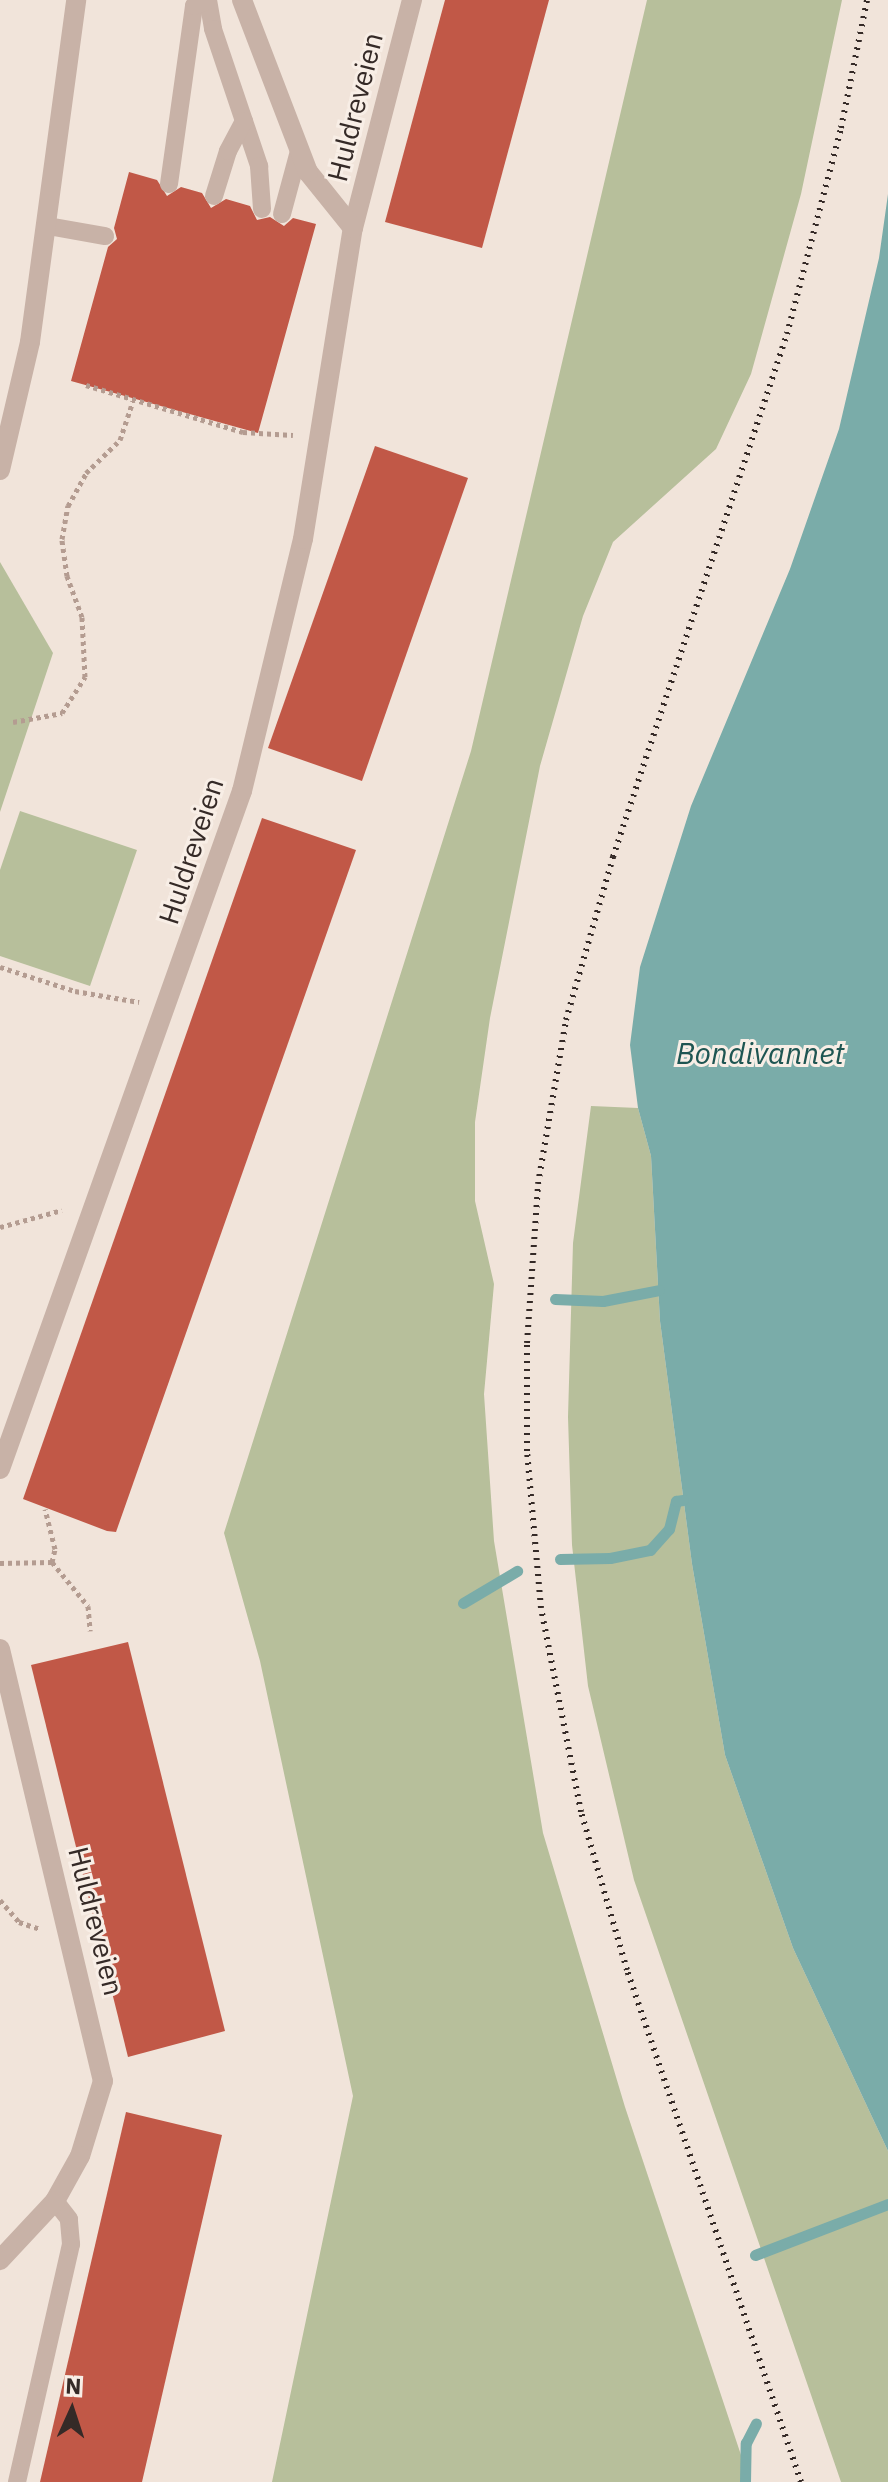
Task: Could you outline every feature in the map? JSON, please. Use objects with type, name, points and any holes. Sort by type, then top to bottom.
[{"type":"street","points":[[0,470],[30,342],[76,0]]},
{"type":"street","name":"Huldreveien","points":[[0,1469],[242,791],[303,539],[317,434],[353,228],[412,0]]},
{"type":"street","name":"Huldreveien","points":[[243,1],[308,172],[353,228]]},
{"type":"street","name":"Huldreveien","points":[[0,1649],[103,2081],[80,2156],[55,2201],[0,2260]]},
{"type":"lane","points":[[169,184],[194,6],[208,0],[259,166],[262,209]]},
{"type":"lane","points":[[214,196],[244,121]]},
{"type":"lane","points":[[282,214],[299,151]]},
{"type":"lane","points":[[48,226],[105,236]]},
{"type":"lane","points":[[17,2482],[71,2244],[69,2219],[55,2201]]},
{"type":"path","points":[[86,385],[243,432],[317,434]]},
{"type":"path","points":[[13,722],[62,713],[85,677],[82,617],[67,576],[62,539],[68,506],[86,473],[120,440],[133,401]]},
{"type":"path","points":[[0,967],[75,991],[134,1001]]},
{"type":"path","points":[[0,1227],[98,1200]]},
{"type":"path","points":[[45,1509],[55,1549],[52,1562]]},
{"type":"path","points":[[0,1563],[52,1562]]},
{"type":"path","points":[[52,1562],[88,1606],[90,1631]]},
{"type":"path","points":[[0,1900],[19,1922],[39,1929],[69,1929]]},
{"type":"green space","points":[[647,0],[842,0],[801,194],[751,374],[716,449],[613,542],[583,616],[540,766],[490,1018],[475,1122],[475,1201],[494,1284],[484,1394],[494,1541],[543,1833],[625,2107],[750,2482],[272,2482],[353,2096],[260,1661],[224,1533],[471,751]]},
{"type":"green space","points":[[0,562],[53,653],[0,812]]},
{"type":"green space","points":[[20,811],[137,850],[90,986],[0,956],[0,870]]},
{"type":"green space","points":[[591,1106],[638,1108],[651,1156],[660,1321],[692,1564],[725,1755],[793,1948],[888,2151],[888,2482],[841,2482],[634,1880],[588,1686],[572,1545],[568,1417],[573,1243]]},
{"type":"water","name":"Bondivannet","points":[[888,194],[888,2151],[793,1948],[725,1755],[692,1564],[660,1321],[651,1156],[638,1108],[630,1045],[640,967],[691,806],[790,569],[839,429],[879,258]]},
{"type":"building","points":[[445,0],[549,0],[482,248],[385,222]]},
{"type":"building","points":[[129,172],[157,180],[167,196],[181,187],[202,193],[211,208],[226,199],[250,206],[257,220],[270,217],[284,226],[293,218],[316,224],[258,433],[71,381],[108,247],[117,239],[114,228]]},
{"type":"building","points":[[375,446],[468,478],[362,781],[268,748]]},
{"type":"building","points":[[262,818],[356,850],[116,1532],[107,1531],[23,1499]]},
{"type":"building","points":[[128,1642],[225,2031],[128,2057],[31,1665]]},
{"type":"building","points":[[126,2112],[222,2135],[142,2482],[40,2482]]},
{"type":"waterway","points":[[555,1299],[603,1301],[659,1290]]},
{"type":"waterway","points":[[560,1559],[610,1558],[650,1550],[669,1529],[676,1501],[683,1500]]},
{"type":"waterway","points":[[463,1603],[517,1571]]},
{"type":"waterway","points":[[755,2255],[888,2204]]},
{"type":"waterway","points":[[745,2482],[746,2443],[756,2423]]},
{"type":"railway","points":[[801,2482],[627,1970],[581,1812],[541,1608],[527,1451],[527,1343],[538,1184],[566,1020],[613,857],[787,334],[841,128],[867,0]]}]
